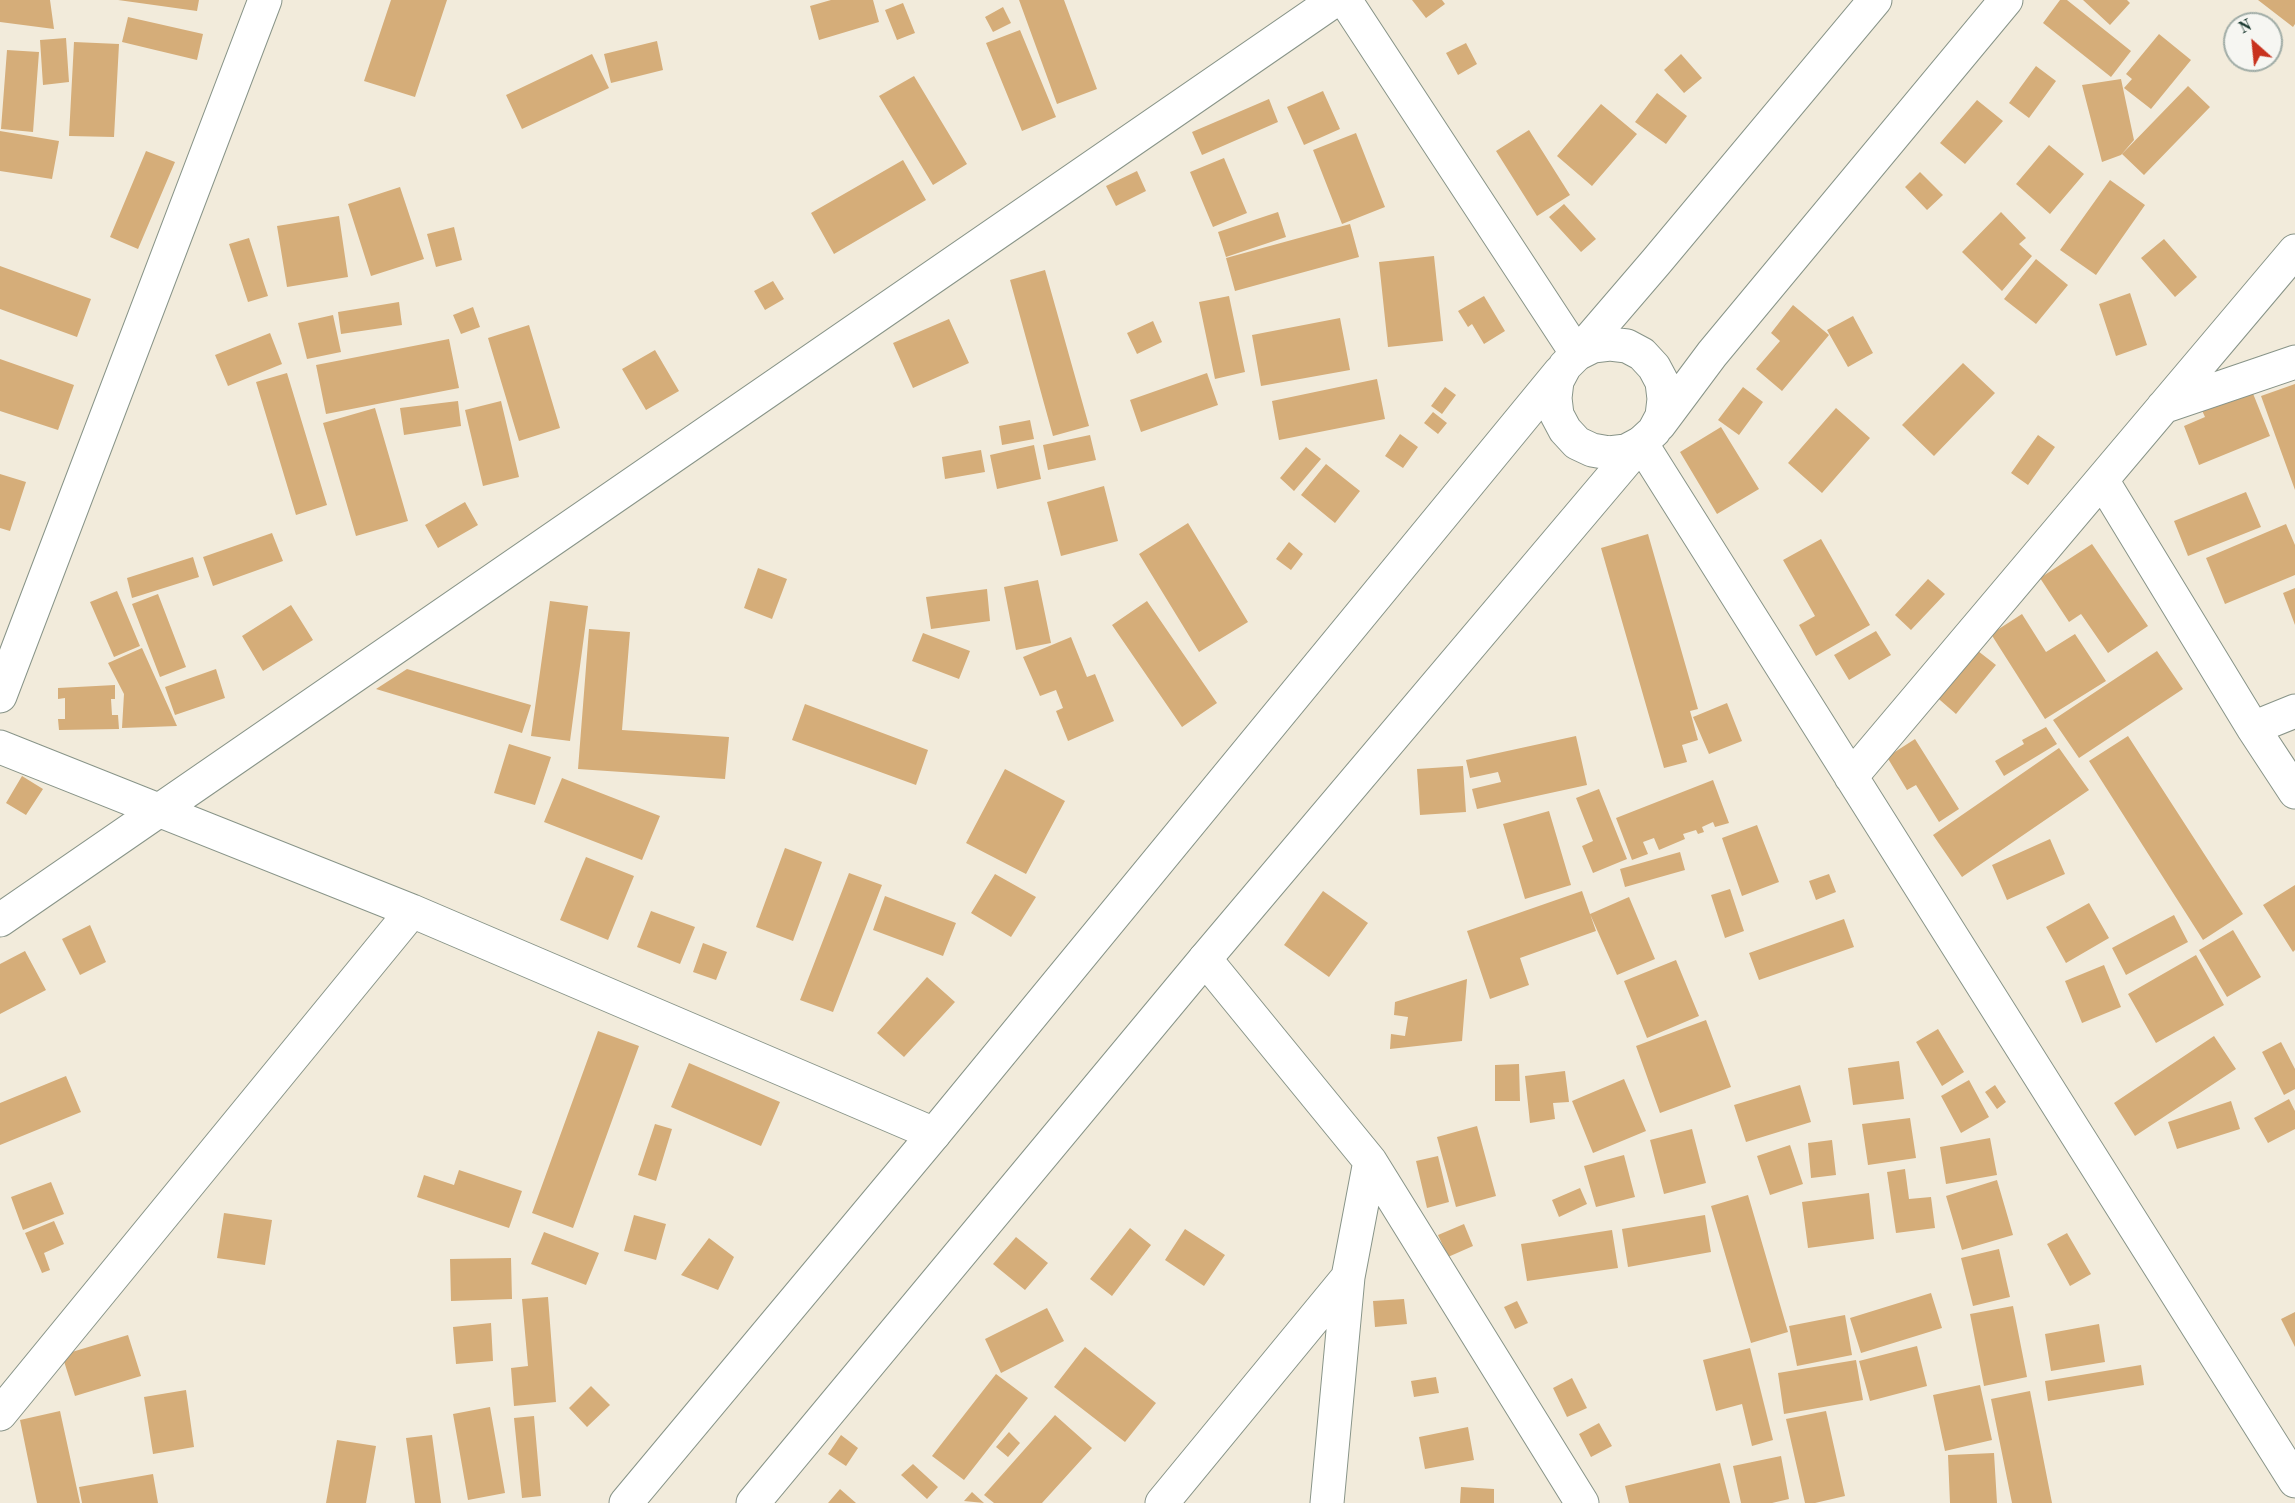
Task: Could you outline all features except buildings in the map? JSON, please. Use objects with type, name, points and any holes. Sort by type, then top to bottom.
[{"type":"street","points":[[0,696],[265,0]]},
{"type":"street","points":[[1288,0],[1333,4]]},
{"type":"street","points":[[626,1503],[934,1134],[1571,360],[1875,0]]},
{"type":"street","points":[[753,1503],[1205,959],[1648,437],[1712,354],[2006,0]]},
{"type":"street","points":[[1333,4],[1571,360]]},
{"type":"street","points":[[0,920],[1333,4]]},
{"type":"street","points":[[1851,777],[2295,251]]},
{"type":"street","points":[[1610,344],[1627,346],[1642,354],[1654,366],[1662,382],[1664,399],[1662,416],[1648,437],[1626,451],[1609,453],[1592,450],[1577,443],[1565,430],[1557,415],[1555,398],[1557,381],[1571,360],[1593,346],[1610,344]]},
{"type":"street","points":[[2163,407],[2295,362]]},
{"type":"street","points":[[1648,437],[1851,777],[2295,1481]]},
{"type":"street","points":[[2102,480],[2253,728],[2295,792]]},
{"type":"street","points":[[2253,728],[2295,711]]},
{"type":"street","points":[[0,747],[412,911],[934,1134]]},
{"type":"street","points":[[0,1414],[412,911]]},
{"type":"street","points":[[1205,959],[1370,1161],[1582,1503]]},
{"type":"street","points":[[1327,1503],[1348,1277],[1370,1161]]},
{"type":"street","points":[[1162,1503],[1348,1277]]}]
